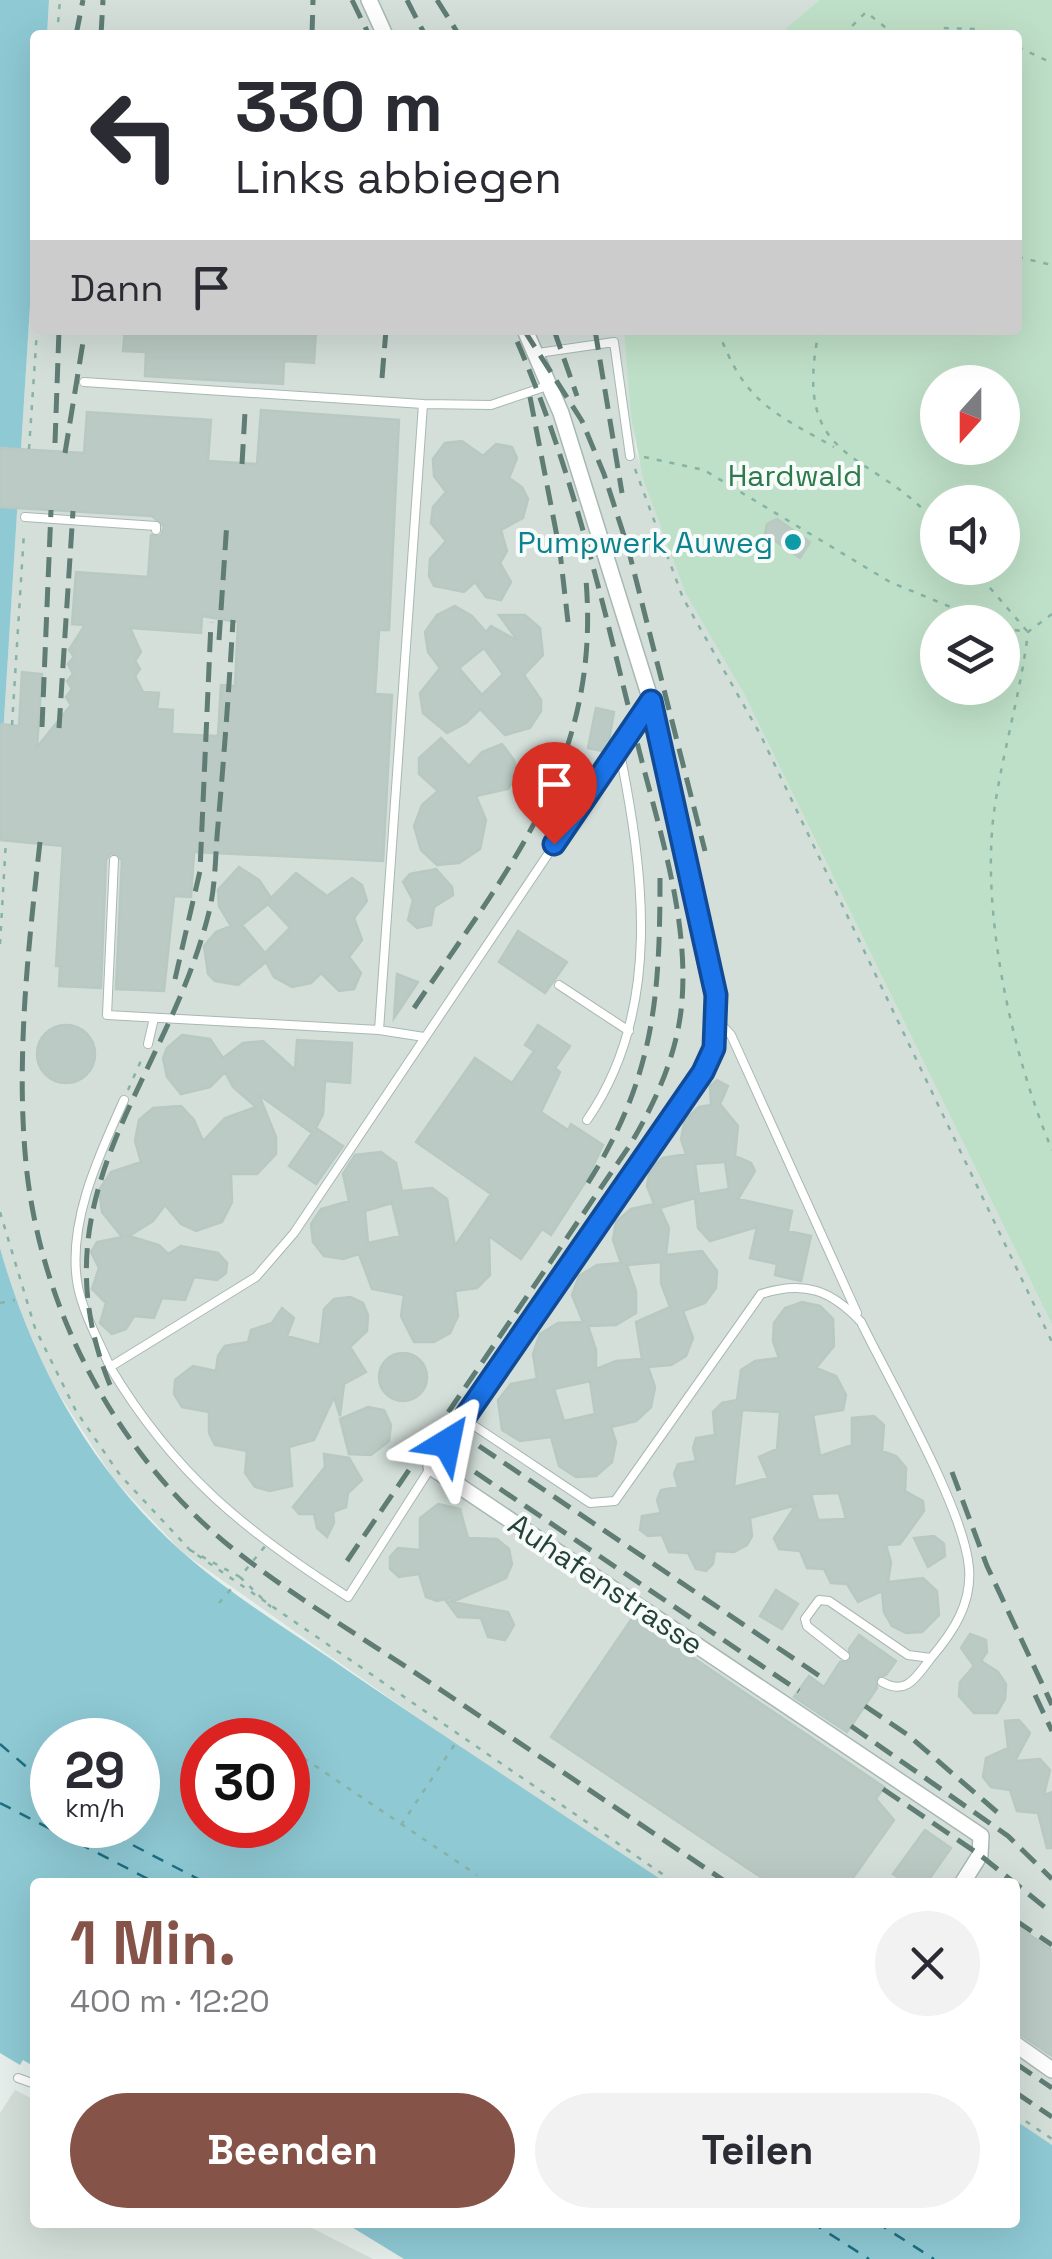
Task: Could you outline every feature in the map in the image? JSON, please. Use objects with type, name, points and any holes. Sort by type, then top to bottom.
[{"type":"street","points":[[369,0],[384,30]]},
{"type":"street","points":[[431,1467],[703,1072],[714,1048],[718,1021],[651,701],[550,385],[528,335]]},
{"type":"street","name":"Auhafenstrasse","points":[[431,1467],[981,1836],[980,1855],[965,1878]]},
{"type":"street","points":[[1020,2048],[1052,2070]]},
{"type":"lane","points":[[538,353],[614,342],[630,456]]},
{"type":"lane","points":[[84,382],[491,405],[550,385]]},
{"type":"lane","points":[[379,1030],[423,404]]},
{"type":"lane","points":[[25,516],[156,526],[156,530]]},
{"type":"lane","points":[[110,1367],[256,1276],[294,1233],[651,701]]},
{"type":"lane","points":[[587,1120],[606,1092],[629,1031],[639,977],[638,840],[619,748]]},
{"type":"lane","points":[[114,860],[107,1015],[379,1030],[424,1036]]},
{"type":"lane","points":[[560,985],[629,1031]]},
{"type":"lane","points":[[148,1044],[154,1018]]},
{"type":"lane","points":[[718,1021],[731,1035],[953,1513],[969,1569],[962,1614],[932,1658],[909,1686],[898,1688],[882,1682]]},
{"type":"lane","points":[[124,1100],[100,1154],[76,1261],[83,1305],[110,1367],[160,1442],[192,1480],[266,1545],[348,1597],[431,1467]]},
{"type":"lane","points":[[464,1419],[590,1503],[607,1504],[616,1501],[761,1294],[800,1286],[823,1291],[842,1301],[861,1322]]},
{"type":"lane","points":[[844,1656],[805,1623],[820,1600],[830,1601],[908,1655],[932,1658]]},
{"type":"lane","points":[[18,2078],[30,2082]]},
{"type":"path","points":[[57,30],[60,0]]},
{"type":"path","points":[[848,30],[866,12],[889,30]]},
{"type":"path","points":[[938,30],[979,30]]},
{"type":"path","points":[[1022,49],[1052,62]]},
{"type":"path","points":[[1022,258],[1052,266]]},
{"type":"path","points":[[29,450],[37,335]]},
{"type":"path","points":[[720,335],[728,358],[748,389],[783,422],[836,448],[920,507]]},
{"type":"path","points":[[818,335],[812,361],[818,412],[836,448]]},
{"type":"path","points":[[945,605],[890,582],[704,470],[660,458],[630,456],[683,598],[760,734],[1052,1342]]},
{"type":"path","points":[[12,725],[25,516]]},
{"type":"path","points":[[988,585],[1028,632],[1021,690],[994,806],[990,892],[1025,1087],[1052,1150]]},
{"type":"path","points":[[1020,631],[1028,632],[1052,614]]},
{"type":"path","points":[[0,944],[6,840]]},
{"type":"path","points":[[124,1100],[148,1044]]},
{"type":"path","points":[[0,1212],[35,1328],[76,1411],[120,1475],[190,1550],[280,1616],[668,1878]]},
{"type":"path","points":[[0,1303],[15,1300]]},
{"type":"path","points":[[240,1578],[266,1545]]},
{"type":"path","points":[[190,1550],[240,1578],[280,1616]]},
{"type":"path","points":[[220,1603],[231,1589]]},
{"type":"path","points":[[401,1825],[455,1744]]},
{"type":"path","points":[[310,1763],[477,1875]]},
{"type":"path","points":[[1020,2117],[1052,2139]]},
{"type":"shaded area","points":[[49,0],[819,0],[784,30],[47,30]]},
{"type":"shaded area","points":[[30,306],[30,335],[624,335],[636,452],[687,594],[744,694],[1052,1325],[1052,2145],[1020,2123],[1020,1878],[659,1878],[455,1744],[182,1552],[113,1478],[48,1377],[15,1300],[0,1248],[0,783]]},
{"type":"shaded area","points":[[15,2090],[30,2098],[30,2228],[312,2228],[373,2259],[0,2259],[0,2113]]},
{"type":"green space","name":"Hardwald","points":[[819,0],[1052,0],[1052,1325],[744,694],[686,594],[643,479],[631,416],[624,335],[1022,335],[1022,30],[784,30]]},
{"type":"water","points":[[0,0],[49,0],[47,30],[30,30],[30,306],[0,783]]},
{"type":"water","points":[[0,1248],[29,1332],[69,1412],[119,1486],[181,1551],[266,1616],[659,1878],[30,1878],[30,2064],[23,2060],[20,2065],[0,2053]]},
{"type":"water","points":[[1020,2123],[1052,2145],[1052,2259],[404,2259],[353,2228],[1020,2228]]},
{"type":"building","points":[[125,335],[316,335],[314,363],[284,361],[283,384],[145,376],[146,352],[123,351]]},
{"type":"building","points":[[261,410],[399,420],[389,630],[379,630],[375,694],[392,695],[383,861],[194,852],[191,897],[174,896],[164,991],[116,989],[122,860],[111,853],[106,860],[101,988],[59,986],[60,966],[56,966],[63,846],[0,840],[0,724],[19,726],[22,672],[42,674],[37,747],[71,705],[66,697],[72,689],[67,681],[73,674],[68,664],[74,657],[69,650],[85,625],[72,624],[76,572],[148,577],[151,535],[161,536],[164,526],[152,516],[0,507],[0,448],[84,453],[87,412],[211,420],[208,461],[257,464]],"holes":[[[202,616],[238,622],[235,686],[221,685],[218,736],[172,734],[173,710],[157,709],[159,693],[143,692],[135,676],[140,669],[135,661],[141,652],[130,628],[201,633]]]},
{"type":"building","points":[[462,441],[483,456],[496,444],[512,447],[517,458],[509,478],[522,487],[528,499],[523,518],[501,530],[507,551],[500,563],[511,582],[501,600],[486,597],[475,582],[464,592],[434,586],[429,576],[430,559],[446,541],[431,523],[433,507],[446,492],[434,476],[433,459],[445,443]]},
{"type":"building","name":"Pumpwerk Auweg","points":[[777,519],[810,542],[800,558],[765,534],[767,524]]},
{"type":"building","points":[[455,606],[472,616],[486,632],[491,626],[518,641],[499,615],[525,615],[540,628],[543,655],[524,675],[541,700],[541,711],[530,728],[505,735],[480,709],[466,723],[447,733],[423,713],[420,693],[440,668],[428,652],[425,632],[437,615]],"holes":[[[484,648],[503,674],[482,695],[459,668]]]},
{"type":"building","points":[[596,708],[614,712],[607,752],[588,748]]},
{"type":"building","points":[[441,738],[469,766],[482,752],[502,744],[514,760],[517,775],[508,789],[476,796],[486,820],[480,849],[459,863],[437,865],[421,850],[414,826],[422,805],[438,791],[419,774],[419,758]]},
{"type":"building","points":[[239,867],[259,880],[271,898],[296,873],[327,896],[352,878],[362,885],[367,901],[354,918],[362,940],[349,957],[361,973],[354,989],[339,991],[321,973],[311,983],[292,987],[274,977],[266,962],[238,985],[215,981],[208,974],[204,946],[216,932],[231,926],[219,906],[218,890]],"holes":[[[268,904],[290,928],[265,953],[242,925]]]},
{"type":"building","points":[[436,869],[452,887],[453,895],[434,907],[431,925],[417,928],[408,920],[413,900],[403,882],[410,874]]},
{"type":"building","points":[[518,931],[567,962],[545,993],[499,962]]},
{"type":"building","points":[[397,974],[418,982],[394,1018]]},
{"type":"building","points":[[66,1025],[86,1034],[95,1054],[86,1074],[66,1083],[46,1074],[37,1054],[46,1034]]},
{"type":"building","points":[[538,1025],[570,1046],[555,1068],[560,1072],[541,1112],[568,1130],[571,1124],[603,1145],[586,1181],[551,1235],[542,1229],[521,1259],[489,1236],[490,1275],[477,1288],[455,1291],[458,1316],[450,1333],[434,1342],[414,1342],[401,1316],[404,1295],[372,1289],[359,1254],[343,1259],[324,1256],[313,1242],[311,1224],[321,1209],[349,1201],[343,1174],[355,1155],[381,1152],[396,1163],[402,1191],[432,1188],[447,1199],[455,1246],[491,1194],[416,1142],[475,1058],[512,1083],[534,1051],[525,1045]],"holes":[[[392,1203],[400,1236],[368,1243],[365,1211]]]},
{"type":"building","points":[[182,1035],[210,1039],[223,1058],[243,1043],[263,1041],[295,1070],[297,1040],[352,1043],[350,1083],[325,1081],[323,1114],[316,1128],[343,1146],[316,1184],[289,1166],[312,1133],[259,1095],[276,1137],[276,1154],[257,1174],[231,1174],[232,1202],[222,1222],[196,1231],[181,1224],[165,1205],[153,1221],[129,1236],[159,1245],[168,1254],[181,1246],[218,1253],[227,1263],[226,1273],[217,1280],[194,1277],[185,1300],[162,1298],[154,1318],[134,1316],[126,1329],[112,1334],[100,1323],[106,1303],[92,1289],[99,1268],[91,1252],[97,1242],[122,1237],[102,1212],[99,1190],[111,1172],[141,1162],[135,1141],[139,1120],[153,1108],[181,1106],[194,1120],[203,1141],[225,1118],[256,1107],[233,1087],[225,1072],[210,1087],[181,1094],[167,1077],[163,1058],[167,1048]]},
{"type":"building","points":[[717,1080],[728,1086],[720,1104],[738,1126],[735,1156],[751,1163],[755,1171],[738,1199],[792,1211],[788,1231],[811,1236],[801,1281],[775,1275],[777,1264],[750,1258],[757,1227],[710,1241],[698,1228],[695,1198],[660,1208],[669,1228],[666,1255],[702,1251],[717,1271],[716,1288],[705,1303],[683,1311],[693,1338],[686,1356],[671,1365],[648,1367],[655,1387],[651,1407],[636,1421],[611,1427],[616,1442],[612,1462],[596,1476],[576,1477],[559,1466],[551,1437],[520,1441],[502,1430],[498,1400],[511,1384],[537,1379],[533,1354],[540,1334],[558,1323],[583,1322],[572,1295],[579,1276],[597,1265],[621,1263],[613,1240],[616,1222],[631,1209],[654,1204],[647,1186],[650,1169],[663,1158],[686,1154],[681,1139],[685,1120],[699,1107],[711,1105],[710,1086]],"holes":[[[725,1162],[729,1189],[699,1194],[695,1164]],[[661,1262],[661,1283],[670,1307],[636,1322],[642,1359],[616,1361],[596,1369],[596,1350],[588,1326],[616,1325],[636,1313],[636,1291],[627,1265]],[[590,1381],[595,1414],[564,1421],[554,1389]]]},
{"type":"building","points":[[350,1297],[363,1303],[368,1315],[367,1331],[350,1347],[366,1372],[344,1384],[340,1416],[334,1397],[314,1440],[289,1447],[292,1486],[270,1491],[255,1487],[245,1473],[247,1451],[215,1445],[209,1433],[209,1412],[182,1407],[174,1394],[175,1380],[193,1366],[216,1371],[218,1356],[225,1346],[248,1342],[251,1330],[272,1323],[282,1308],[294,1318],[287,1336],[320,1345],[324,1309],[334,1299]]},
{"type":"building","points":[[802,1302],[820,1306],[833,1319],[834,1346],[816,1368],[836,1376],[846,1395],[843,1410],[813,1415],[820,1456],[852,1445],[852,1418],[874,1416],[884,1425],[882,1451],[896,1456],[906,1468],[905,1491],[923,1501],[924,1511],[900,1544],[886,1545],[891,1562],[888,1582],[923,1578],[937,1591],[939,1615],[922,1632],[906,1633],[892,1626],[884,1612],[882,1591],[858,1602],[847,1584],[831,1583],[824,1569],[807,1568],[800,1551],[779,1549],[774,1538],[796,1505],[750,1518],[752,1536],[747,1545],[734,1552],[715,1551],[713,1564],[706,1571],[696,1569],[688,1553],[669,1552],[662,1535],[648,1536],[640,1530],[642,1516],[661,1513],[657,1500],[661,1490],[678,1487],[674,1474],[678,1464],[696,1461],[696,1438],[715,1435],[713,1412],[722,1403],[737,1400],[741,1370],[755,1361],[779,1358],[773,1341],[774,1323],[785,1308]],"holes":[[[742,1410],[780,1412],[777,1449],[759,1457],[768,1478],[734,1487]],[[839,1493],[846,1519],[818,1520],[811,1494]]]},
{"type":"building","points":[[403,1353],[420,1360],[427,1377],[420,1394],[403,1401],[386,1394],[379,1377],[386,1360]]},
{"type":"building","points":[[368,1407],[384,1410],[391,1425],[389,1441],[371,1455],[349,1454],[340,1419]]},
{"type":"building","points":[[324,1454],[349,1458],[362,1480],[348,1493],[346,1507],[333,1512],[334,1523],[327,1537],[317,1528],[314,1514],[299,1514],[293,1507],[325,1467]]},
{"type":"building","points":[[438,1504],[460,1509],[468,1538],[497,1539],[509,1549],[512,1564],[506,1578],[452,1602],[451,1598],[437,1601],[426,1597],[419,1574],[399,1577],[390,1569],[390,1557],[398,1548],[420,1550],[420,1518]]},
{"type":"building","points":[[934,1536],[944,1544],[945,1556],[928,1567],[914,1538]]},
{"type":"building","points":[[776,1590],[798,1604],[782,1629],[760,1616]]},
{"type":"building","points":[[446,1601],[508,1612],[514,1625],[505,1640],[488,1637],[481,1618],[458,1617]]},
{"type":"building","points":[[633,1617],[884,1787],[876,1799],[894,1820],[853,1878],[762,1878],[551,1737]]},
{"type":"building","points":[[970,1634],[986,1640],[987,1652],[981,1661],[998,1672],[1006,1684],[1005,1699],[997,1713],[974,1713],[959,1696],[960,1682],[974,1666],[961,1648]]},
{"type":"building","points":[[859,1635],[896,1661],[886,1675],[876,1678],[877,1688],[847,1732],[794,1697],[809,1676],[824,1687],[840,1662],[850,1661],[849,1649]]},
{"type":"building","points":[[1019,1720],[1030,1733],[1015,1761],[1040,1759],[1050,1770],[1044,1795],[1052,1792],[1052,1848],[1047,1848],[1038,1813],[1017,1811],[1010,1790],[991,1787],[983,1777],[986,1758],[1008,1748],[1005,1721]]},
{"type":"building","points":[[925,1830],[951,1848],[930,1878],[899,1878],[893,1874]]},
{"type":"building","points":[[1020,1928],[1052,1950],[1052,2056],[1020,2034]]},
{"type":"ferry route","points":[[0,1744],[30,1770]]},
{"type":"ferry route","points":[[0,1803],[146,1878]]},
{"type":"ferry route","points":[[138,1848],[196,1878]]},
{"type":"ferry route","points":[[820,2228],[869,2259]]},
{"type":"ferry route","points":[[885,2228],[934,2259]]},
{"type":"railway","points":[[77,30],[83,0]]},
{"type":"railway","points":[[101,30],[103,0]]},
{"type":"railway","points":[[312,30],[313,0]]},
{"type":"railway","points":[[352,0],[367,30]]},
{"type":"railway","points":[[407,0],[422,30]]},
{"type":"railway","points":[[437,0],[456,30]]},
{"type":"railway","points":[[55,443],[59,335]]},
{"type":"railway","points":[[65,453],[84,335]]},
{"type":"railway","points":[[382,378],[386,335]]},
{"type":"railway","points":[[347,1561],[630,1145],[663,1080],[681,1011],[682,946],[664,846],[569,484],[514,335]]},
{"type":"railway","points":[[527,335],[582,421],[604,474],[628,548],[705,851]]},
{"type":"railway","points":[[556,335],[577,396]]},
{"type":"railway","points":[[596,335],[622,493]]},
{"type":"railway","points":[[530,397],[560,552],[568,622]]},
{"type":"railway","points":[[242,464],[245,412]]},
{"type":"railway","points":[[42,727],[51,510]]},
{"type":"railway","points":[[59,728],[73,511]]},
{"type":"railway","points":[[219,640],[227,521]]},
{"type":"railway","points":[[414,1008],[514,859],[563,758],[579,704],[587,645],[586,580]]},
{"type":"railway","points":[[110,1385],[90,1317],[87,1256],[96,1198],[114,1143],[188,977],[208,916],[215,871],[233,620]]},
{"type":"railway","points":[[175,979],[200,871],[211,622]]},
{"type":"railway","points":[[40,842],[23,1049],[27,1173],[50,1280],[70,1331],[122,1427],[191,1512],[232,1548],[305,1601],[720,1878]]},
{"type":"railway","points":[[588,1183],[627,1108],[649,1036],[658,962],[660,878]]},
{"type":"railway","points":[[479,1446],[827,1681]]},
{"type":"railway","points":[[475,1472],[799,1691]]},
{"type":"railway","points":[[952,1472],[987,1566],[1052,1705]]},
{"type":"railway","points":[[1035,1695],[1052,1731]]},
{"type":"railway","points":[[865,1706],[908,1735],[997,1812]]},
{"type":"railway","points":[[851,1726],[1008,1836],[1052,1879]]},
{"type":"railway","points":[[883,1789],[1009,1878]]},
{"type":"railway","points":[[1020,1887],[1052,1913]]},
{"type":"railway","points":[[1020,1923],[1052,1945]]},
{"type":"railway","points":[[1020,2066],[1052,2088]]},
{"type":"railway","points":[[1020,2095],[1052,2117]]},
{"type":"place","name":"Pumpwerk Auweg","points":[[793,542]]},
{"type":"route","points":[[447,1443],[703,1072],[714,1048],[716,995],[651,701],[554,844]]}]
